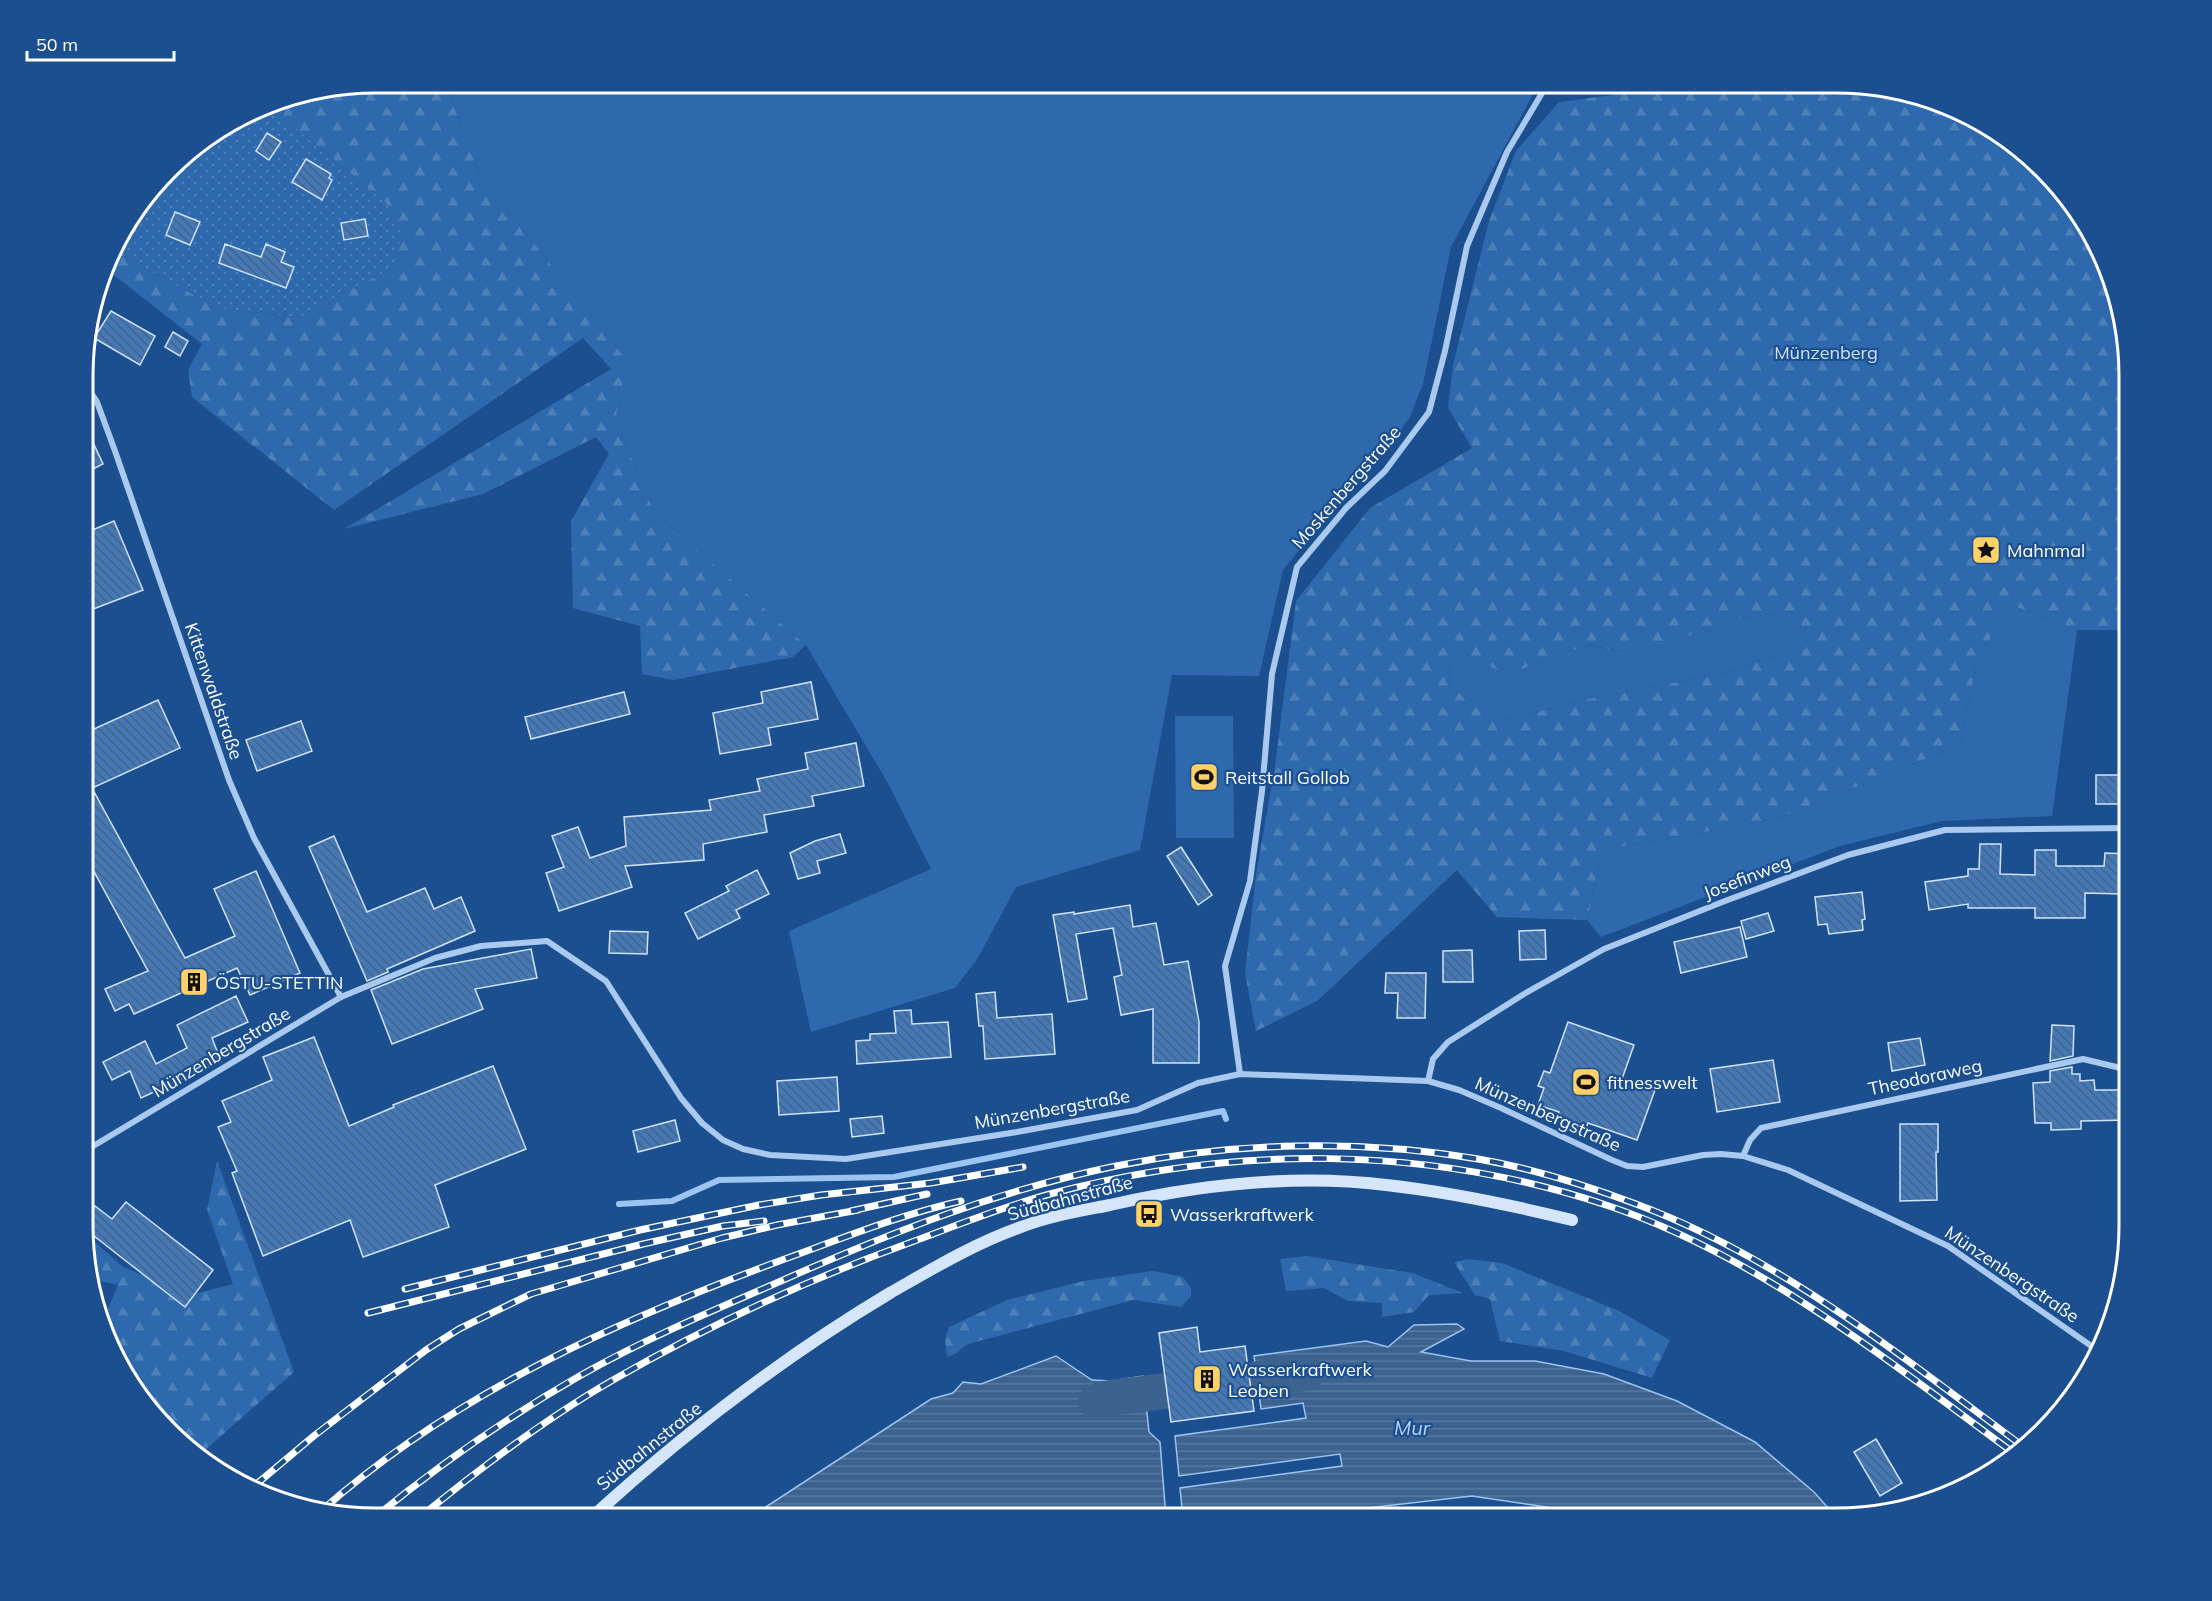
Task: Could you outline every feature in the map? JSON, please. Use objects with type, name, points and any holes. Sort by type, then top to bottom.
[{"type":"main road","name":"Südbahnstraße","points":[[602,1508],[652,1463],[787,1359],[838,1324],[935,1267],[1020,1227],[1146,1196],[1259,1182],[1324,1181],[1384,1184],[1467,1197],[1572,1220]]},
{"type":"street","name":"Moskenbergstraße","points":[[1240,1074],[1225,966],[1250,881],[1262,791],[1272,674],[1297,567],[1346,508],[1385,471],[1429,412],[1445,351],[1467,246],[1508,152],[1542,93]]},
{"type":"street","name":"Kittenwaldstraße","points":[[93,396],[111,441],[229,780],[254,838],[341,997]]},
{"type":"street","name":"Josefinweg","points":[[1428,1081],[1433,1059],[1448,1042],[1524,994],[1604,950],[1848,855],[1946,830],[2119,828]]},
{"type":"street","name":"Münzenbergstraße","points":[[93,1146],[341,997],[435,958],[481,946],[547,941],[606,981],[681,1098],[702,1123],[723,1140],[743,1149],[770,1155],[846,1159],[1137,1110],[1198,1083],[1240,1074],[1428,1081],[1460,1090],[1627,1166],[1643,1167],[1703,1155],[1743,1156],[1788,1170],[1948,1246],[2092,1346]]},
{"type":"street","name":"Theodoraweg","points":[[1743,1156],[1750,1140],[1761,1128],[2083,1059],[2119,1068]]},
{"type":"green space","points":[[449,93],[1534,93],[1451,247],[1423,384],[1410,417],[1391,444],[1283,570],[1259,676],[1172,675],[1140,850],[1016,887],[978,958],[955,988],[811,1032],[789,931],[931,869],[889,785],[806,645],[654,512],[615,418],[631,366],[480,175]]},
{"type":"green space","points":[[449,93],[480,175],[631,366],[615,418],[654,512],[806,645],[793,657],[673,680],[642,674],[640,626],[573,608],[571,521],[609,454],[596,437],[483,494],[344,529],[611,369],[583,338],[334,510],[192,397],[188,370],[202,344],[112,274],[120,255],[221,309],[299,317],[378,275],[396,268],[385,202],[276,112],[339,95]]},
{"type":"green space","name":"Münzenberg","points":[[1614,93],[1873,95],[1927,108],[1961,122],[1978,131],[2023,163],[2049,189],[2081,234],[2104,285],[2114,321],[2119,376],[2119,633],[2117,630],[2077,630],[2009,604],[1976,665],[1960,745],[1776,819],[1602,850],[1587,920],[1497,917],[1457,870],[1317,1001],[1256,1031],[1245,973],[1256,875],[1275,766],[1296,601],[1370,508],[1472,448],[1448,408],[1453,365],[1489,221],[1516,151],[1559,102],[1613,95]],"holes":[[[1771,614],[1801,625],[1793,650],[1725,673],[1577,701],[1508,720],[1450,688],[1448,667],[1464,653],[1506,675],[1587,645],[1619,651],[1671,643],[1731,619]]]},
{"type":"green space","points":[[276,112],[385,202],[401,228],[396,268],[378,275],[300,317],[221,309],[120,255],[151,204],[189,163],[234,131]]},
{"type":"green space","points":[[2009,604],[2077,630],[2052,816],[1942,821],[1840,846],[1601,937],[1587,920],[1602,850],[1776,819],[1960,745],[1976,665]]},
{"type":"green space","points":[[1771,614],[1801,625],[1793,650],[1725,673],[1577,701],[1508,720],[1450,688],[1448,667],[1464,653],[1506,675],[1587,645],[1619,651],[1670,643],[1731,619]]},
{"type":"green space","name":"Reitstall Gollob","points":[[1175,716],[1233,716],[1234,838],[1176,838]]},
{"type":"green space","points":[[217,1161],[294,1372],[205,1450],[163,1412],[141,1382],[122,1350],[107,1312],[118,1285],[98,1281],[94,1241],[123,1267],[191,1295],[233,1284],[207,1210]]},
{"type":"green space","points":[[1307,1256],[1412,1273],[1463,1293],[1429,1295],[1414,1312],[1382,1317],[1382,1303],[1348,1301],[1324,1288],[1286,1291],[1280,1259]]},
{"type":"green space","points":[[1468,1259],[1502,1263],[1619,1311],[1670,1340],[1652,1378],[1564,1351],[1500,1341],[1490,1299],[1475,1295],[1454,1262]]},
{"type":"green space","points":[[1152,1271],[1183,1277],[1191,1288],[1191,1296],[1181,1307],[1133,1300],[968,1344],[947,1357],[945,1339],[949,1327],[1007,1300],[1084,1281]]},
{"type":"water","name":"Mur","points":[[1457,1324],[1464,1329],[1421,1352],[1471,1361],[1535,1361],[1604,1374],[1677,1401],[1755,1442],[1814,1492],[1828,1508],[1553,1508],[1472,1496],[1368,1508],[1182,1508],[1180,1488],[1342,1466],[1340,1454],[1179,1476],[1175,1436],[1306,1418],[1303,1403],[1261,1409],[1254,1356],[1366,1341],[1388,1347],[1414,1325]]},
{"type":"water","points":[[1056,1356],[1092,1380],[1111,1381],[1143,1376],[1149,1432],[1160,1442],[1165,1508],[764,1508],[931,1399],[953,1393],[963,1382],[981,1384]]},
{"type":"building","points":[[267,133],[281,142],[269,160],[256,151]]},
{"type":"building","points":[[306,159],[331,174],[329,178],[332,180],[322,200],[292,182]]},
{"type":"building","points":[[175,212],[200,222],[190,245],[166,235]]},
{"type":"building","points":[[365,219],[368,236],[344,240],[341,223]]},
{"type":"building","points":[[225,244],[261,257],[266,244],[285,252],[281,262],[294,267],[286,288],[219,263]]},
{"type":"building","points":[[111,311],[155,336],[140,365],[95,339]]},
{"type":"building","points":[[173,332],[188,341],[180,356],[165,347]]},
{"type":"building","points":[[93,442],[103,464],[93,469]]},
{"type":"building","points":[[114,521],[143,590],[93,609],[93,530]]},
{"type":"building","points":[[811,682],[818,719],[768,728],[771,745],[720,754],[713,713],[763,703],[761,692]]},
{"type":"building","points":[[624,692],[630,714],[531,739],[525,717]]},
{"type":"building","points":[[158,700],[180,748],[93,788],[93,729]]},
{"type":"building","points":[[301,721],[312,751],[257,771],[246,740]]},
{"type":"building","points":[[856,743],[864,786],[812,796],[814,806],[764,815],[767,832],[703,844],[704,860],[625,866],[632,887],[559,911],[546,873],[564,867],[552,836],[578,827],[590,858],[626,846],[624,817],[711,810],[709,800],[760,791],[757,779],[808,769],[805,753]]},
{"type":"building","points":[[2096,775],[2119,775],[2119,804],[2096,804]]},
{"type":"building","points":[[93,790],[185,958],[235,936],[214,889],[256,871],[300,973],[250,995],[237,968],[134,1014],[129,1004],[115,1011],[105,989],[148,971],[93,870]]},
{"type":"building","points":[[840,834],[846,853],[817,861],[820,873],[798,879],[790,853],[815,841]]},
{"type":"building","points":[[334,836],[367,912],[425,888],[434,909],[461,897],[475,931],[387,969],[388,972],[367,981],[309,847]]},
{"type":"building","points":[[1980,844],[2001,844],[2000,874],[2035,875],[2035,850],[2056,850],[2056,866],[2104,866],[2105,853],[2119,854],[2119,894],[2085,893],[2085,918],[2035,918],[2035,908],[1968,908],[1968,904],[1929,910],[1925,882],[1968,876],[1968,869],[1979,869]]},
{"type":"building","points":[[1181,847],[1212,895],[1198,905],[1167,856]]},
{"type":"building","points":[[757,870],[769,894],[736,910],[740,918],[698,939],[685,913],[729,891],[726,886]]},
{"type":"building","points":[[1862,892],[1865,919],[1862,920],[1863,930],[1829,934],[1827,924],[1818,925],[1815,897]]},
{"type":"building","points":[[1130,905],[1133,927],[1156,923],[1164,965],[1188,961],[1199,1022],[1199,1063],[1153,1063],[1153,1009],[1121,1015],[1114,977],[1122,975],[1113,928],[1076,934],[1087,999],[1068,1002],[1053,915]]},
{"type":"building","points":[[1768,913],[1774,931],[1746,939],[1741,921]]},
{"type":"building","points":[[1740,927],[1747,957],[1681,973],[1674,942]]},
{"type":"building","points":[[1545,930],[1546,959],[1520,960],[1519,931]]},
{"type":"building","points":[[610,931],[648,932],[647,954],[609,953]]},
{"type":"building","points":[[531,949],[537,978],[475,989],[483,1009],[392,1044],[371,990],[423,969]]},
{"type":"building","points":[[1472,950],[1473,982],[1443,982],[1443,951]]},
{"type":"building","points":[[1386,973],[1426,973],[1425,1018],[1397,1018],[1398,993],[1385,993]]},
{"type":"building","points":[[995,992],[997,1018],[1052,1014],[1055,1054],[985,1059],[983,1026],[979,1026],[976,994]]},
{"type":"building","points":[[236,996],[248,1022],[212,1038],[221,1061],[141,1098],[130,1071],[112,1080],[103,1062],[145,1041],[156,1064],[187,1048],[177,1025]]},
{"type":"building","points":[[911,1010],[912,1024],[948,1022],[951,1057],[857,1064],[856,1041],[870,1040],[870,1034],[896,1033],[894,1011]]},
{"type":"building","name":"fitnesswelt","points":[[1568,1022],[1634,1045],[1622,1079],[1655,1090],[1637,1140],[1588,1123],[1586,1129],[1556,1118],[1559,1112],[1538,1105],[1544,1088],[1538,1086],[1544,1071],[1550,1073]]},
{"type":"building","points":[[2052,1025],[2074,1026],[2073,1056],[2050,1061]]},
{"type":"building","points":[[314,1037],[349,1126],[394,1107],[393,1105],[493,1066],[526,1149],[435,1185],[449,1227],[363,1257],[350,1220],[263,1256],[232,1173],[237,1171],[218,1127],[231,1122],[222,1101],[272,1080],[263,1057]]},
{"type":"building","points":[[1920,1038],[1925,1065],[1892,1071],[1888,1043]]},
{"type":"building","points":[[1773,1060],[1780,1102],[1717,1112],[1710,1069]]},
{"type":"building","points":[[2072,1067],[2072,1074],[2080,1074],[2080,1081],[2094,1080],[2095,1090],[2119,1090],[2119,1120],[2081,1121],[2081,1129],[2051,1130],[2051,1123],[2035,1123],[2033,1083],[2050,1082],[2050,1071]]},
{"type":"building","points":[[837,1077],[839,1111],[779,1115],[777,1081]]},
{"type":"building","points":[[882,1116],[884,1133],[852,1137],[850,1119]]},
{"type":"building","points":[[675,1120],[680,1141],[638,1152],[633,1131]]},
{"type":"building","points":[[1900,1124],[1938,1124],[1937,1200],[1900,1201]]},
{"type":"building","points":[[126,1202],[213,1270],[185,1307],[94,1236],[93,1208],[95,1206],[112,1219]]},
{"type":"building","name":"Wasserkraftwerk Leoben","points":[[1197,1327],[1200,1352],[1245,1346],[1254,1411],[1171,1422],[1159,1333]]},
{"type":"building","points":[[1876,1439],[1902,1483],[1880,1496],[1854,1452]]},
{"type":"waterway","points":[[619,1204],[672,1201],[719,1180],[894,1177],[1223,1111],[1226,1119]]},
{"type":"waterway","name":"Mur","points":[[1096,1402],[1102,1399],[1306,1373]]},
{"type":"railway","points":[[387,1508],[475,1442],[583,1374],[681,1325],[904,1230],[945,1214],[1030,1187],[1116,1166],[1206,1152],[1297,1146],[1388,1148],[1478,1159],[1558,1178],[1636,1204],[1689,1226],[1788,1279],[1883,1342],[2018,1442]]},
{"type":"railway","points":[[431,1508],[513,1445],[588,1395],[685,1341],[795,1288],[961,1223],[1050,1194],[1119,1178],[1188,1167],[1258,1160],[1329,1159],[1399,1162],[1469,1171],[1538,1185],[1606,1205],[1662,1226],[1715,1251],[1818,1312],[1867,1345],[2009,1449]]},
{"type":"railway","points":[[405,1289],[640,1230],[759,1205],[821,1195],[931,1183],[1023,1167]]},
{"type":"railway","points":[[851,1211],[927,1194]]},
{"type":"railway","points":[[329,1504],[373,1468],[428,1429],[545,1361],[606,1332],[730,1280],[855,1233],[961,1201]]},
{"type":"railway","points":[[259,1482],[315,1435],[426,1350],[459,1329],[531,1294],[722,1238],[858,1210]]},
{"type":"railway","points":[[368,1313],[643,1244],[723,1226],[764,1221]]},
{"type":"place","name":"Mahnmal","points":[[1986,550]]},
{"type":"place","name":"Reitstall Gollob","points":[[1204,777]]},
{"type":"place","name":"ÖSTU-STETTIN","points":[[194,982]]},
{"type":"place","name":"fitnesswelt","points":[[1586,1082]]},
{"type":"place","name":"Wasserkraftwerk","points":[[1149,1214]]},
{"type":"place","name":"Wasserkraftwerk Leoben","points":[[1207,1379]]}]
